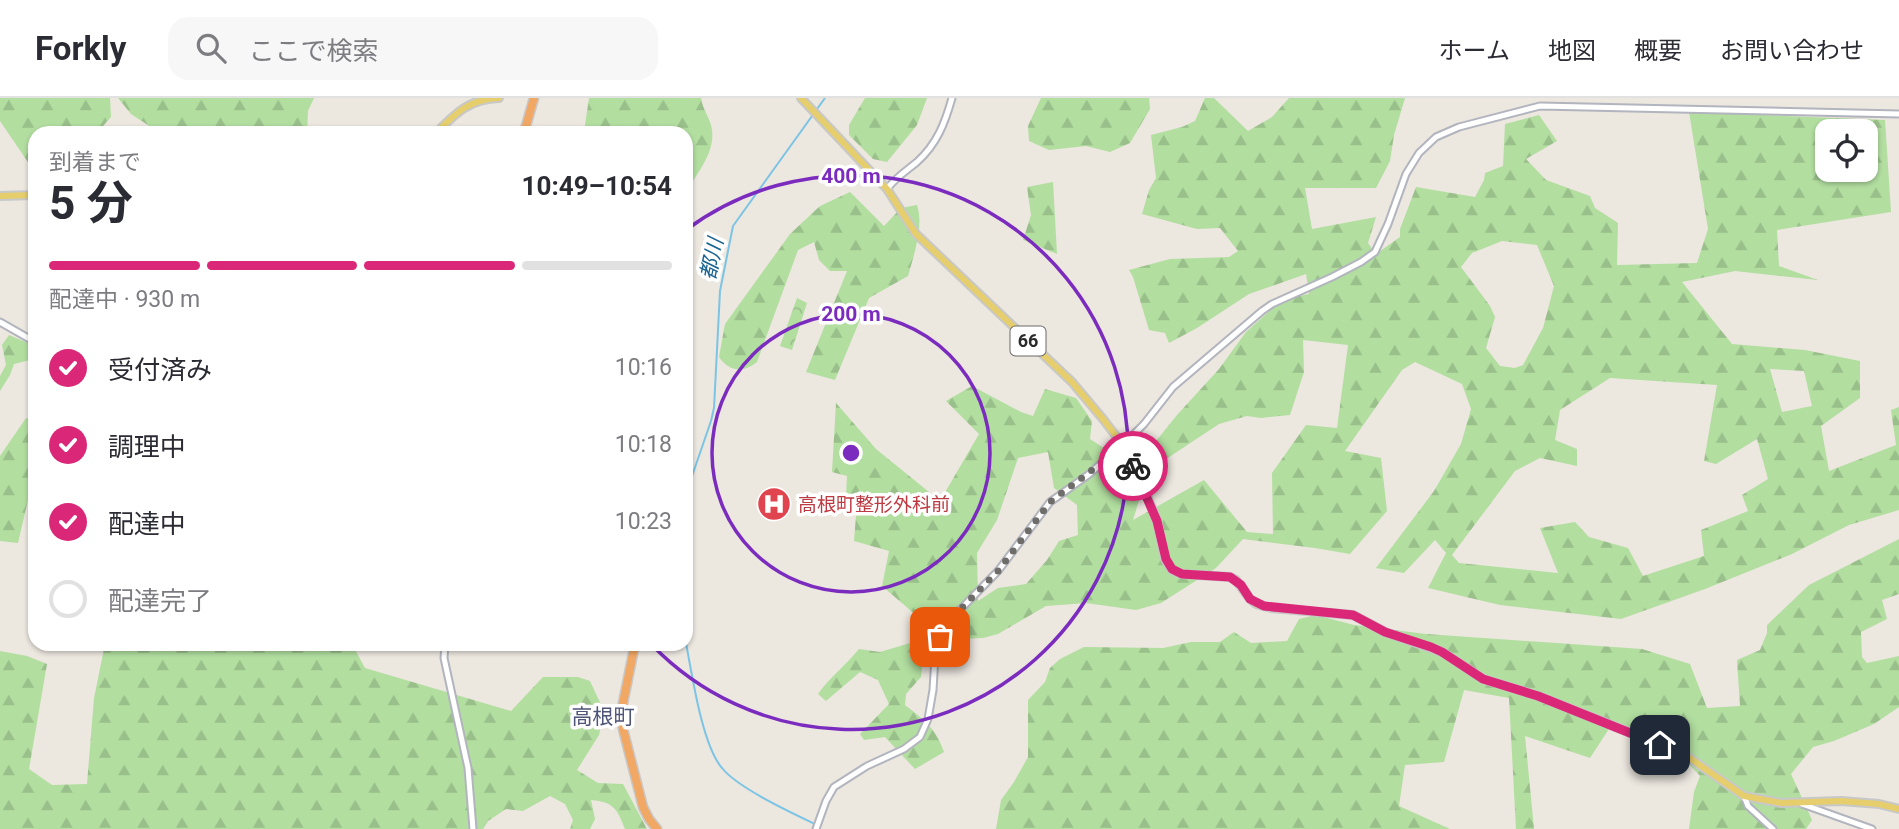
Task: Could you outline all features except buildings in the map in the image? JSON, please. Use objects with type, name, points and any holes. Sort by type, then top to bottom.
[{"type":"highway","points":[[526,126],[534,98]]},
{"type":"highway","points":[[634,651],[621,713],[623,729],[643,807],[657,829]]},
{"type":"main road","points":[[443,126],[470,104],[499,98]]},
{"type":"main road","name":"66","points":[[801,98],[887,189],[916,234],[1072,382],[1123,445],[1155,514],[1168,565],[1177,572],[1230,577],[1241,585],[1250,599],[1264,606],[1346,614],[1361,618],[1385,632],[1442,652],[1483,679],[1538,696],[1684,754],[1744,796],[1781,803],[1850,802],[1899,808]]},
{"type":"main road","points":[[0,196],[28,195]]},
{"type":"street","points":[[887,189],[935,142],[947,118],[952,98]]},
{"type":"street","points":[[816,829],[834,787],[867,766],[904,749],[920,737],[928,719],[935,656],[940,637],[952,618],[998,571],[1050,502],[1123,445],[1144,424],[1173,387],[1262,311],[1351,267],[1375,252],[1406,174],[1419,153],[1436,137],[1459,127],[1540,106],[1899,114]]},
{"type":"street","points":[[0,322],[28,338]]},
{"type":"street","points":[[444,651],[468,768],[473,829]]},
{"type":"street","points":[[1744,796],[1748,806],[1773,829]]},
{"type":"street","points":[[1802,803],[1872,829]]},
{"type":"green space","points":[[0,98],[110,98],[111,117],[103,126],[28,126],[28,162],[0,121]]},
{"type":"green space","points":[[118,98],[314,98],[308,111],[307,126],[149,126],[131,114]]},
{"type":"green space","points":[[589,98],[701,98],[711,126],[711,147],[693,180],[693,126],[585,126]]},
{"type":"green space","points":[[865,98],[927,98],[917,125],[887,162],[873,159],[849,135],[849,125]]},
{"type":"green space","points":[[1041,98],[1149,98],[1150,109],[1130,143],[1110,152],[1086,146],[1049,150],[1029,141],[1028,126]]},
{"type":"green space","points":[[1205,98],[1214,98],[1248,131],[1272,117],[1289,98],[1405,98],[1394,135],[1390,161],[1376,188],[1305,188],[1312,229],[1376,217],[1368,243],[1376,254],[1400,237],[1400,229],[1416,187],[1475,197],[1485,173],[1503,166],[1505,124],[1539,115],[1557,141],[1526,159],[1546,180],[1590,196],[1595,208],[1618,223],[1617,265],[1697,263],[1708,229],[1689,112],[1860,119],[1815,119],[1815,182],[1878,182],[1878,120],[1885,120],[1891,212],[1777,230],[1779,266],[1818,280],[1735,271],[1682,282],[1732,344],[1805,350],[1860,361],[1860,398],[1821,426],[1829,471],[1896,445],[1891,410],[1899,407],[1899,510],[1849,525],[1792,554],[1621,619],[1500,605],[1428,588],[1446,553],[1435,540],[1404,573],[1376,568],[1434,491],[1461,444],[1471,409],[1462,384],[1415,362],[1402,370],[1345,451],[1381,458],[1387,511],[1350,554],[1243,539],[1216,568],[1161,603],[1136,610],[1086,603],[1046,606],[998,634],[983,638],[925,639],[921,677],[906,694],[905,705],[924,720],[944,752],[915,769],[885,737],[864,740],[860,734],[889,704],[878,680],[860,672],[826,701],[818,694],[859,649],[880,652],[920,640],[924,622],[882,586],[889,551],[854,541],[857,503],[846,497],[847,476],[832,472],[836,403],[876,449],[940,501],[979,434],[946,401],[972,386],[1033,416],[1045,389],[1076,398],[1092,421],[1090,439],[1110,452],[1140,461],[1219,369],[1246,332],[1283,299],[1309,294],[1306,274],[1249,294],[1169,343],[1165,333],[1149,330],[1129,270],[1170,259],[1229,257],[1238,251],[1220,228],[1197,229],[1142,214],[1149,190],[1156,178],[1151,135],[1195,121]],"holes":[[[1502,241],[1537,245],[1554,286],[1543,328],[1523,365],[1515,368],[1500,366],[1486,348],[1495,317],[1461,267],[1472,253]],[[1303,340],[1348,345],[1337,428],[1306,425],[1272,473],[1273,534],[1247,532],[1204,480],[1133,520],[1148,471],[1219,424],[1247,416],[1261,418],[1290,415],[1304,372]],[[1770,369],[1804,371],[1812,406],[1782,412]],[[1610,378],[1717,385],[1704,461],[1716,464],[1757,439],[1768,479],[1742,495],[1748,511],[1701,530],[1704,556],[1643,576],[1628,548],[1589,537],[1575,522],[1540,528],[1558,573],[1459,563],[1452,555],[1515,471],[1540,458],[1577,466],[1577,449],[1555,440],[1560,410]],[[1048,452],[1054,488],[1077,505],[1078,535],[1059,541],[1026,584],[998,588],[978,601],[977,553],[997,520],[1018,458]]]},
{"type":"green space","points":[[1053,182],[1057,254],[1023,240],[1031,215],[1027,187]]},
{"type":"green space","points":[[850,192],[884,226],[901,208],[917,205],[919,231],[908,276],[869,298],[835,380],[806,372],[847,271],[830,271],[819,260],[814,242],[798,250],[757,362],[742,369],[727,366],[719,357],[725,324],[790,234],[820,206]]},
{"type":"green space","points":[[797,298],[807,303],[792,350],[780,346]]},
{"type":"green space","points":[[9,335],[28,343],[28,360],[14,364],[0,391],[0,376],[6,365],[2,345]]},
{"type":"green space","points":[[28,418],[28,500],[18,543],[0,541],[0,456]]},
{"type":"green space","points":[[1899,539],[1899,594],[1882,600],[1887,619],[1861,632],[1862,657],[1867,663],[1899,656],[1899,707],[1874,724],[1813,747],[1791,774],[1812,820],[1806,829],[1689,829],[1694,792],[1700,776],[1671,745],[1614,721],[1590,758],[1525,736],[1534,829],[1516,829],[1509,698],[1464,690],[1444,762],[1405,765],[1399,806],[1450,829],[996,829],[1001,800],[1028,757],[1028,700],[1045,682],[1050,668],[1060,659],[1084,647],[1163,648],[1191,642],[1220,642],[1234,632],[1251,643],[1287,641],[1299,619],[1316,615],[1354,625],[1426,634],[1642,649],[1690,664],[1707,708],[1740,706],[1737,660],[1760,650],[1767,633],[1767,625],[1809,585]]},
{"type":"green space","points":[[0,651],[27,656],[47,664],[29,769],[52,785],[87,784],[94,698],[104,651],[356,651],[365,668],[511,711],[543,677],[578,677],[590,681],[604,711],[599,735],[577,770],[598,783],[623,784],[647,829],[625,829],[614,808],[591,800],[595,819],[590,829],[570,829],[573,820],[565,804],[550,796],[523,811],[506,809],[488,821],[483,829],[0,829]]},
{"type":"waterway","name":"都川","points":[[693,473],[714,408],[720,291],[733,226],[825,98]]},
{"type":"waterway","name":"都川","points":[[688,651],[703,727],[722,768],[740,784],[815,824]]},
{"type":"way so far","points":[[940,637],[952,618],[998,571],[1050,502],[1123,445],[1133,466]]},
{"type":"place","name":"高根町整形外科前","points":[[774,504]]},
{"type":"district","name":"高根町","points":[[603,717]]},
{"type":"route","points":[[1133,466],[1157,521],[1168,565],[1177,572],[1230,577],[1241,585],[1256,604],[1271,608],[1353,615],[1385,632],[1442,652],[1483,679],[1538,696],[1660,745]]}]
